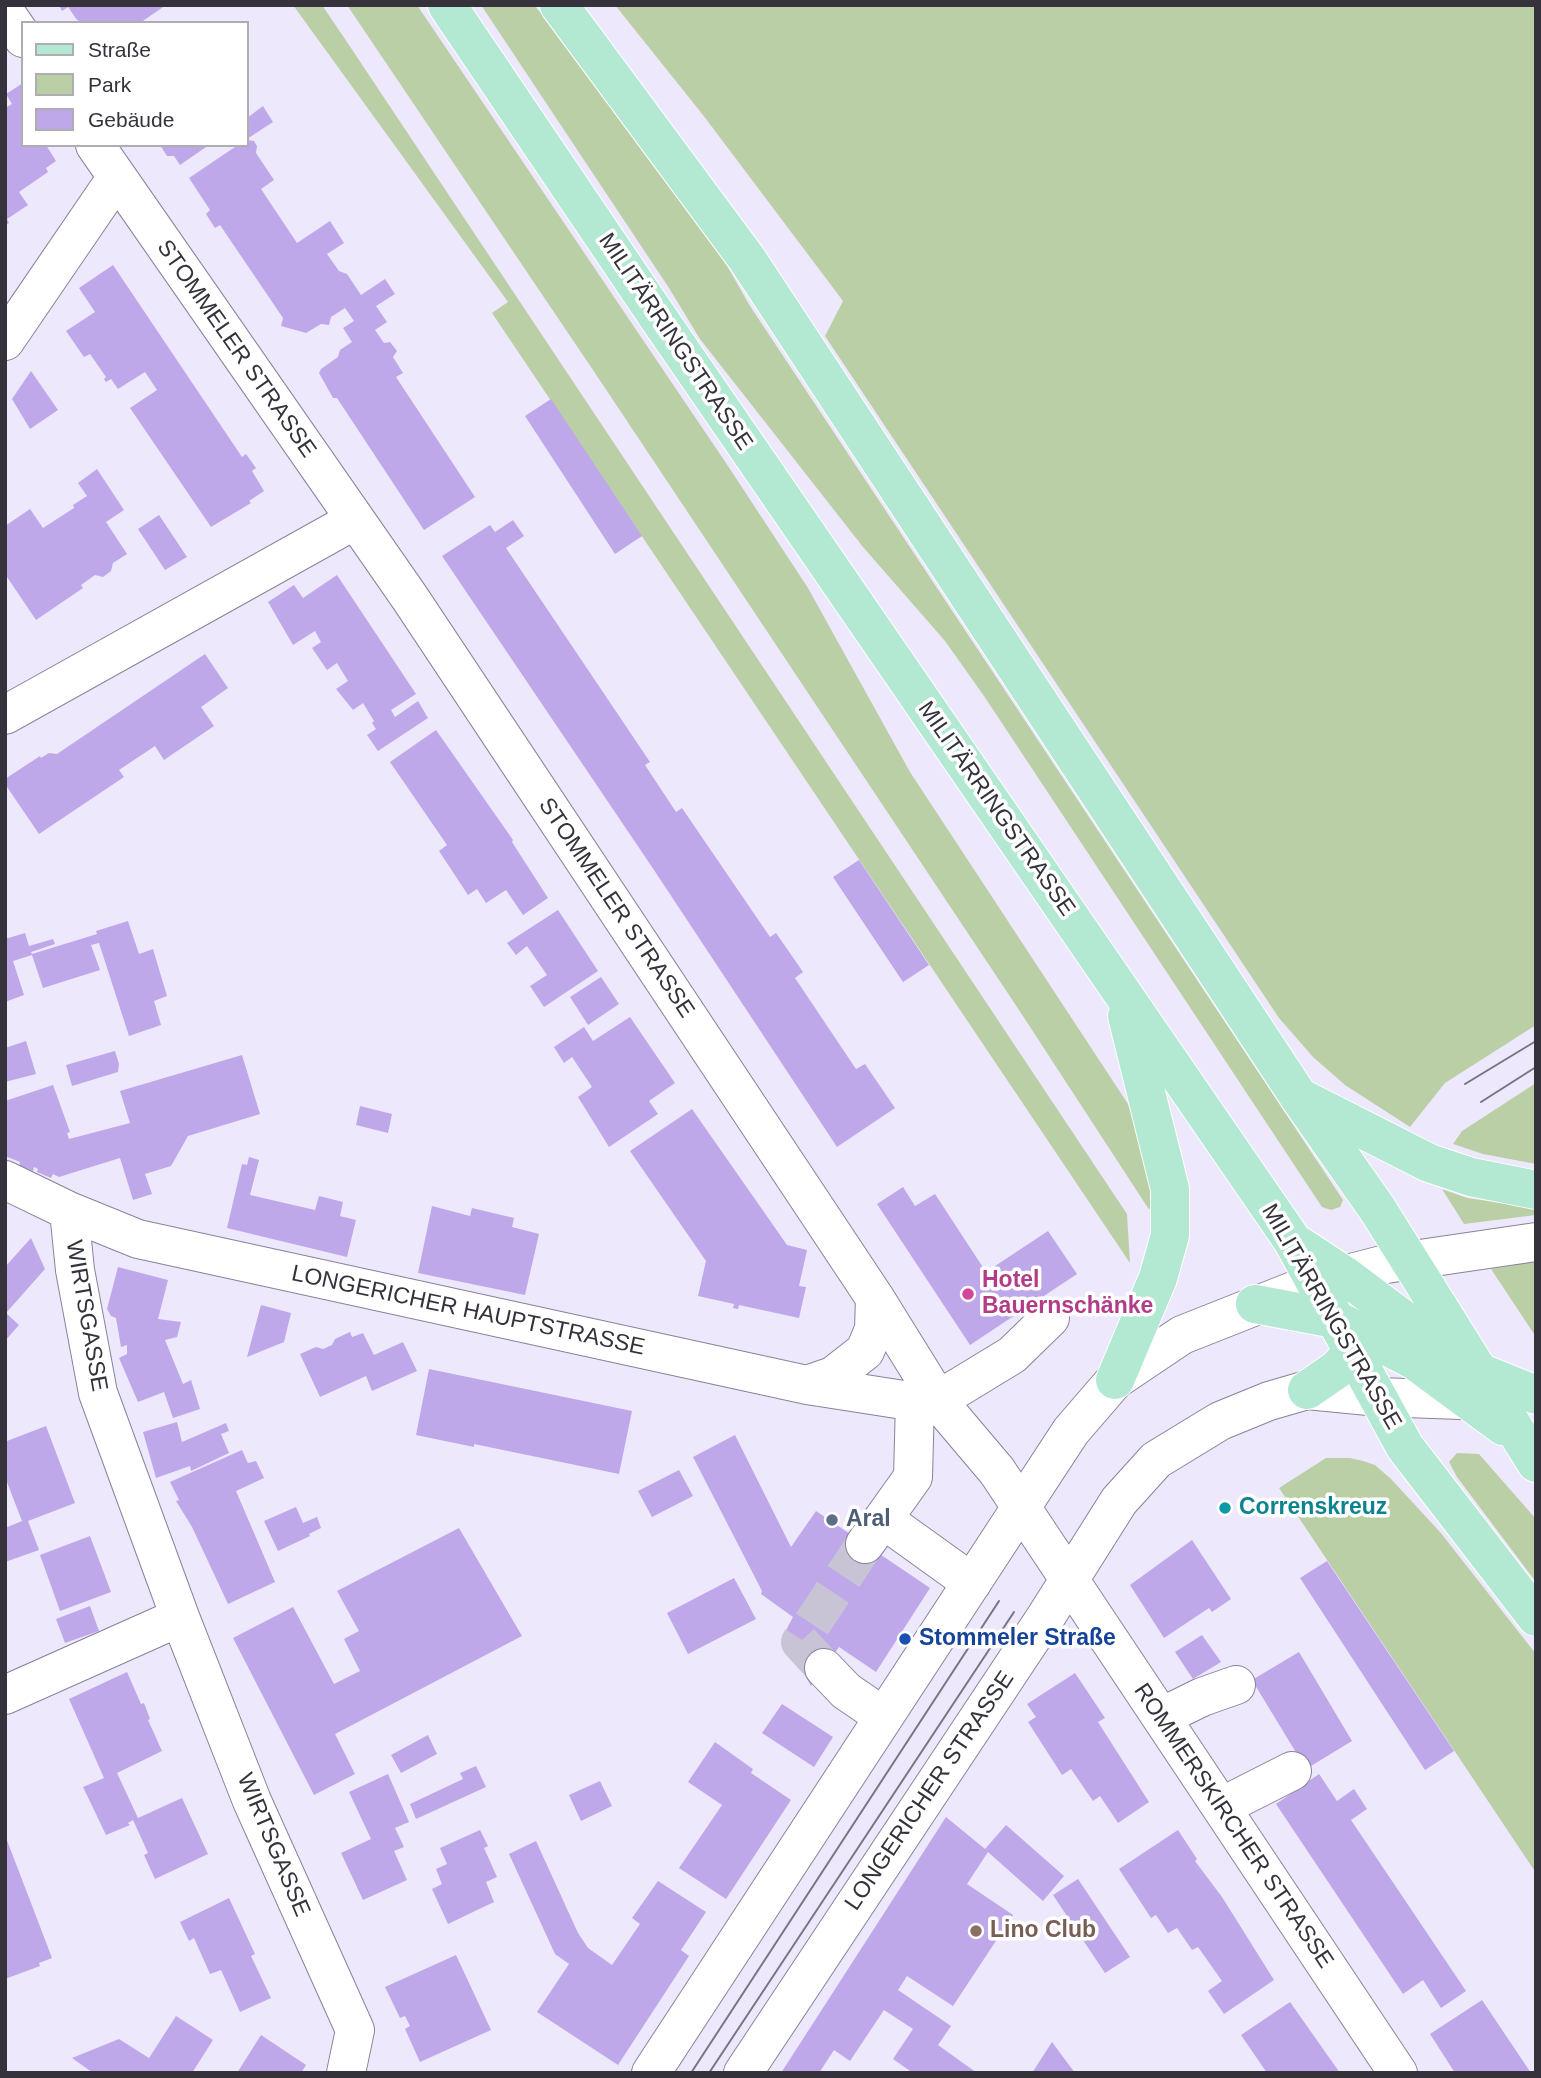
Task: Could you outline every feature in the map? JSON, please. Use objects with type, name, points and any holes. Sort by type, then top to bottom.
[{"type":"main road","name":"MILITÄRRINGSTRASSE","points":[[447,5],[664,328],[1292,1240],[1330,1278],[1371,1305],[1481,1391],[1530,1454]]},
{"type":"main road","points":[[559,5],[747,259],[1299,1097],[1378,1210],[1371,1305],[1336,1370],[1307,1390]]},
{"type":"main road","points":[[1115,1380],[1158,1278],[1170,1235],[1170,1189],[1121,991]]},
{"type":"main road","points":[[1299,1097],[1430,1163],[1471,1177],[1536,1190]]},
{"type":"main road","points":[[1255,1304],[1371,1305],[1444,1350],[1481,1391],[1536,1395]]},
{"type":"main road","name":"MILITÄRRINGSTRASSE","points":[[1371,1305],[1379,1397],[1405,1447],[1536,1617]]},
{"type":"street","points":[[5,12],[21,35]]},
{"type":"street","name":"STOMMELER STRASSE","points":[[96,147],[410,598],[875,1298],[932,1403],[997,1471],[1069,1579]]},
{"type":"street","points":[[5,341],[117,177]]},
{"type":"street","points":[[5,715],[355,520]]},
{"type":"street","name":"LONGERICHER HAUPTSTRASSE","points":[[5,1180],[69,1211],[138,1239],[807,1385],[932,1403]]},
{"type":"street","name":"WIRTSGASSE","points":[[69,1211],[75,1270],[98,1393],[180,1617],[253,1801],[355,2030],[346,2073]]},
{"type":"street","points":[[651,2073],[1071,1431],[1115,1380],[1182,1335],[1255,1304],[1330,1278],[1371,1305],[1536,1242]]},
{"type":"street","points":[[807,1385],[833,1376],[865,1351],[874,1329],[875,1298]]},
{"type":"street","points":[[972,1583],[874,1531],[913,1477],[932,1403],[1012,1355],[1050,1318]]},
{"type":"street","name":"LONGERICHER STRASSE","points":[[743,2073],[1119,1501],[1156,1460],[1220,1421],[1269,1401],[1307,1390],[1379,1397],[1481,1391],[1536,1402]]},
{"type":"street","name":"ROMMERSKIRCHER STRASSE","points":[[1069,1579],[1398,2073]]},
{"type":"street","points":[[5,1695],[180,1617]]},
{"type":"street","points":[[824,1668],[846,1691],[884,1717]]},
{"type":"street","points":[[1161,1717],[1202,1697],[1236,1685]]},
{"type":"street","points":[[1221,1807],[1292,1771]]},
{"type":"green space","points":[[293,5],[322,5],[1127,1214],[1130,1263],[492,313],[508,302]]},
{"type":"green space","points":[[347,5],[417,5],[730,469],[808,588],[910,772],[1128,1104],[1149,1156],[1154,1212],[1148,1208],[601,382]]},
{"type":"green space","points":[[481,5],[534,5],[599,84],[718,250],[750,306],[1343,1200],[1340,1207],[1331,1210],[1322,1207],[945,641],[863,547],[700,339]]},
{"type":"green space","points":[[615,5],[1536,5],[1536,1025],[1445,1083],[1410,1127],[1345,1085],[1313,1057],[1279,1018],[825,336],[843,301],[703,115]]},
{"type":"green space","points":[[1536,1083],[1536,1164],[1483,1154],[1453,1144],[1462,1131]]},
{"type":"green space","points":[[1442,1189],[1467,1198],[1536,1208],[1536,1215],[1464,1224]]},
{"type":"green space","points":[[1536,1261],[1536,1337],[1491,1269]]},
{"type":"green space","points":[[1457,1453],[1479,1454],[1536,1519],[1536,1582],[1457,1477],[1449,1462]]},
{"type":"green space","points":[[1326,1458],[1363,1461],[1375,1465],[1391,1479],[1440,1532],[1536,1654],[1536,1873],[1279,1488]]},
{"type":"building","points":[[59,5],[166,5],[143,21],[80,21],[68,7],[62,11]]},
{"type":"building","points":[[21,84],[21,147],[47,147],[56,161],[46,168],[48,172],[19,192],[28,205],[7,219],[9,223],[5,226],[5,108],[12,104],[6,94]]},
{"type":"building","points":[[263,106],[273,122],[248,138],[248,117]]},
{"type":"building","points":[[248,140],[254,141],[257,146],[256,153],[274,180],[261,189],[297,243],[330,221],[344,243],[327,254],[339,271],[347,274],[361,295],[385,279],[395,294],[376,306],[387,322],[375,330],[384,343],[390,342],[397,351],[393,357],[403,373],[396,377],[475,497],[424,530],[337,398],[333,398],[319,373],[338,357],[340,350],[352,342],[343,328],[354,321],[345,308],[331,317],[329,325],[321,324],[306,333],[281,326],[283,318],[220,225],[215,228],[206,214],[210,210],[189,178],[235,147],[248,147]]},
{"type":"building","points":[[161,147],[206,147],[180,165],[174,156],[167,156]]},
{"type":"building","points":[[113,265],[242,457],[246,454],[256,468],[252,471],[264,491],[249,501],[251,503],[211,527],[130,408],[157,390],[145,372],[118,389],[111,379],[106,382],[106,377],[90,354],[84,357],[66,331],[95,312],[79,288]]},
{"type":"building","points":[[31,371],[58,410],[30,429],[12,399]]},
{"type":"building","points":[[551,399],[642,536],[615,554],[525,416]]},
{"type":"building","points":[[97,469],[124,510],[106,522],[127,554],[113,563],[111,571],[103,577],[95,575],[81,585],[83,588],[36,620],[5,574],[5,526],[30,509],[43,528],[87,496],[78,483]]},
{"type":"building","points":[[159,515],[187,557],[165,570],[138,529]]},
{"type":"building","points":[[513,520],[524,536],[506,548],[650,762],[645,765],[676,812],[682,808],[770,937],[776,933],[803,972],[795,978],[856,1069],[865,1064],[895,1108],[837,1147],[442,556],[490,525],[495,532]]},
{"type":"building","points":[[337,575],[416,694],[391,710],[395,717],[418,701],[428,718],[378,751],[367,735],[376,729],[363,703],[353,710],[336,689],[348,681],[337,663],[327,670],[312,648],[321,642],[315,631],[293,645],[268,602],[294,585],[303,598]]},
{"type":"building","points":[[205,654],[228,688],[201,707],[214,726],[164,760],[155,746],[119,770],[124,777],[39,834],[5,784],[5,779],[40,756],[41,758],[49,753],[57,754]]},
{"type":"building","points":[[436,730],[513,840],[548,898],[523,915],[506,890],[486,903],[477,889],[468,895],[439,851],[447,845],[390,762]]},
{"type":"building","points":[[859,860],[929,965],[903,982],[833,877]]},
{"type":"building","points":[[558,910],[598,971],[544,1007],[530,986],[547,975],[527,946],[516,955],[507,943]]},
{"type":"building","points":[[128,921],[139,954],[153,949],[167,996],[154,1001],[161,1025],[129,1036],[99,943],[91,945],[100,970],[43,988],[32,955],[13,961],[24,995],[5,1002],[5,939],[25,933],[29,946],[53,939],[55,944],[31,952],[32,954],[97,934],[96,931]]},
{"type":"building","points":[[601,977],[619,1004],[588,1025],[570,997]]},
{"type":"building","points":[[630,1017],[675,1083],[649,1101],[658,1114],[609,1147],[578,1097],[592,1087],[572,1057],[564,1063],[554,1047],[584,1027],[593,1041]]},
{"type":"building","points":[[26,1041],[36,1074],[5,1082],[5,1048]]},
{"type":"building","points":[[115,1051],[119,1064],[118,1072],[72,1086],[66,1065]]},
{"type":"building","points":[[242,1055],[260,1114],[188,1136],[171,1166],[145,1174],[152,1194],[133,1200],[120,1158],[59,1177],[53,1174],[51,1178],[37,1172],[38,1169],[34,1167],[33,1171],[19,1166],[20,1162],[5,1156],[5,1101],[53,1085],[70,1132],[67,1133],[69,1139],[130,1123],[120,1091]]},
{"type":"building","points":[[360,1106],[392,1114],[388,1133],[356,1125]]},
{"type":"building","points":[[692,1109],[787,1245],[807,1250],[799,1286],[806,1287],[799,1318],[739,1305],[738,1309],[733,1308],[734,1304],[698,1296],[706,1261],[630,1151]]},
{"type":"building","points":[[249,1157],[259,1160],[250,1195],[315,1210],[319,1196],[343,1202],[340,1216],[356,1220],[347,1257],[227,1228],[242,1164],[247,1165]]},
{"type":"building","points":[[903,1187],[915,1206],[935,1194],[986,1272],[1048,1231],[1077,1274],[970,1345],[877,1204]]},
{"type":"building","points":[[432,1206],[470,1216],[472,1208],[514,1218],[512,1227],[539,1234],[525,1295],[418,1273]]},
{"type":"building","points":[[31,1238],[45,1269],[6,1313],[19,1325],[5,1341],[5,1267]]},
{"type":"building","points":[[118,1267],[168,1280],[158,1319],[181,1322],[177,1337],[165,1340],[183,1384],[191,1380],[200,1409],[173,1418],[164,1392],[138,1402],[119,1358],[127,1354],[127,1345],[121,1347],[116,1318],[111,1316],[107,1309]]},
{"type":"building","points":[[261,1305],[291,1313],[284,1342],[247,1357]]},
{"type":"building","points":[[350,1332],[352,1337],[363,1333],[374,1355],[403,1342],[417,1371],[372,1391],[366,1376],[320,1397],[300,1354],[316,1347],[323,1349]]},
{"type":"building","points":[[429,1369],[632,1411],[619,1474],[474,1444],[474,1447],[416,1435]]},
{"type":"building","points":[[177,1422],[182,1442],[226,1423],[229,1431],[221,1434],[229,1453],[191,1471],[190,1466],[156,1478],[143,1432]]},
{"type":"building","points":[[46,1426],[75,1503],[28,1521],[39,1550],[5,1562],[5,1528],[22,1521],[5,1477],[5,1436],[7,1441]]},
{"type":"building","points":[[735,1435],[791,1547],[816,1511],[930,1588],[876,1672],[839,1647],[811,1686],[783,1636],[793,1617],[761,1594],[762,1591],[693,1457]]},
{"type":"building","points":[[242,1450],[248,1463],[256,1461],[264,1478],[236,1491],[275,1582],[228,1604],[192,1527],[176,1501],[179,1500],[170,1482]]},
{"type":"building","points":[[679,1470],[693,1496],[652,1517],[638,1491]]},
{"type":"building","points":[[296,1507],[303,1523],[317,1517],[321,1528],[278,1551],[264,1521]]},
{"type":"building","points":[[459,1528],[522,1636],[335,1734],[355,1774],[314,1795],[233,1638],[293,1607],[334,1684],[360,1671],[344,1639],[359,1631],[337,1591]]},
{"type":"building","points":[[90,1536],[111,1592],[60,1611],[40,1555]]},
{"type":"building","points":[[1192,1540],[1231,1599],[1212,1612],[1209,1608],[1164,1638],[1130,1585]]},
{"type":"building","points":[[1327,1561],[1454,1751],[1425,1770],[1300,1578]]},
{"type":"building","points":[[734,1578],[756,1619],[688,1654],[667,1613]]},
{"type":"building","points":[[90,1606],[99,1631],[65,1643],[56,1619]]},
{"type":"building","points":[[1202,1635],[1221,1662],[1193,1679],[1175,1652]]},
{"type":"building","points":[[1299,1652],[1352,1741],[1306,1769],[1252,1680]]},
{"type":"building","points":[[127,1672],[141,1704],[144,1703],[150,1719],[148,1720],[162,1751],[117,1773],[138,1818],[182,1798],[208,1854],[155,1879],[144,1855],[148,1853],[133,1820],[128,1823],[130,1825],[106,1835],[83,1787],[104,1778],[69,1699]]},
{"type":"building","points":[[1075,1673],[1105,1718],[1098,1722],[1149,1802],[1118,1823],[1100,1796],[1093,1801],[1071,1769],[1062,1775],[1028,1722],[1036,1717],[1027,1704]]},
{"type":"building","points":[[782,1704],[833,1737],[814,1767],[762,1733]]},
{"type":"building","points":[[428,1735],[437,1754],[401,1773],[391,1755]]},
{"type":"building","points":[[715,1742],[753,1769],[751,1773],[791,1800],[726,1899],[679,1868],[722,1805],[688,1782]]},
{"type":"building","points":[[476,1766],[486,1787],[416,1819],[410,1804],[463,1779],[460,1773]]},
{"type":"building","points":[[388,1774],[409,1822],[395,1828],[404,1847],[394,1851],[407,1880],[363,1900],[341,1853],[371,1839],[349,1792]]},
{"type":"building","points":[[1319,1774],[1337,1801],[1354,1789],[1367,1809],[1351,1820],[1466,1991],[1441,2008],[1423,1980],[1403,1994],[1276,1804]]},
{"type":"building","points":[[600,1781],[612,1806],[581,1821],[569,1795]]},
{"type":"building","points":[[946,1817],[985,1849],[1006,1825],[1064,1876],[1043,1901],[988,1852],[967,1884],[1013,1915],[953,2006],[907,1976],[898,1990],[951,2026],[938,2045],[977,2073],[913,2073],[893,2059],[913,2029],[884,2010],[850,2061],[834,2050],[819,2073],[781,2073]]},
{"type":"building","points":[[480,1830],[488,1846],[484,1848],[497,1877],[486,1882],[494,1902],[448,1924],[432,1889],[442,1884],[436,1869],[447,1864],[440,1848]]},
{"type":"building","points":[[1178,1830],[1197,1859],[1195,1861],[1222,1897],[1274,1980],[1224,2014],[1208,1991],[1222,1981],[1198,1947],[1192,1950],[1177,1928],[1168,1933],[1156,1915],[1151,1918],[1119,1869]]},
{"type":"building","points":[[5,1835],[52,1958],[39,1963],[40,1966],[5,1979]]},
{"type":"building","points":[[536,1841],[578,1933],[588,1948],[612,1965],[640,1924],[632,1918],[658,1881],[706,1912],[681,1950],[689,1956],[618,2065],[537,2012],[569,1964],[555,1954],[509,1854]]},
{"type":"building","points":[[1078,1879],[1130,1957],[1105,1973],[1053,1895]]},
{"type":"building","points":[[229,1898],[255,1954],[251,1956],[271,1998],[240,2012],[221,1970],[210,1974],[194,1938],[189,1941],[180,1922]]},
{"type":"building","points":[[456,1955],[491,2030],[420,2062],[405,2029],[410,2026],[405,2016],[400,2018],[385,1987]]},
{"type":"building","points":[[1482,2000],[1531,2073],[1455,2073],[1430,2034]]},
{"type":"building","points":[[1290,2002],[1340,2073],[1267,2073],[1241,2035]]},
{"type":"building","points":[[176,2016],[213,2040],[192,2073],[93,2073],[72,2058],[119,2039],[149,2058]]},
{"type":"building","points":[[261,2035],[306,2065],[301,2073],[237,2073]]},
{"type":"building","points":[[1052,2042],[1075,2073],[1032,2073]]},
{"type":"tunnel","points":[[824,1668],[800,1642],[865,1544]]},
{"type":"tram line","points":[[1465,1084],[1536,1041]]},
{"type":"tram line","points":[[1481,1102],[1536,1067]]},
{"type":"tram line","points":[[691,2073],[999,1601]]},
{"type":"tram line","points":[[709,2073],[1014,1612]]},
{"type":"place","name":"Hotel Bauernschänke","points":[[968,1294]]},
{"type":"place","name":"Correnskreuz","points":[[1225,1508]]},
{"type":"place","name":"Aral","points":[[832,1520]]},
{"type":"place","name":"Stommeler Straße","points":[[905,1639]]},
{"type":"place","name":"Lino Club","points":[[976,1931]]}]
